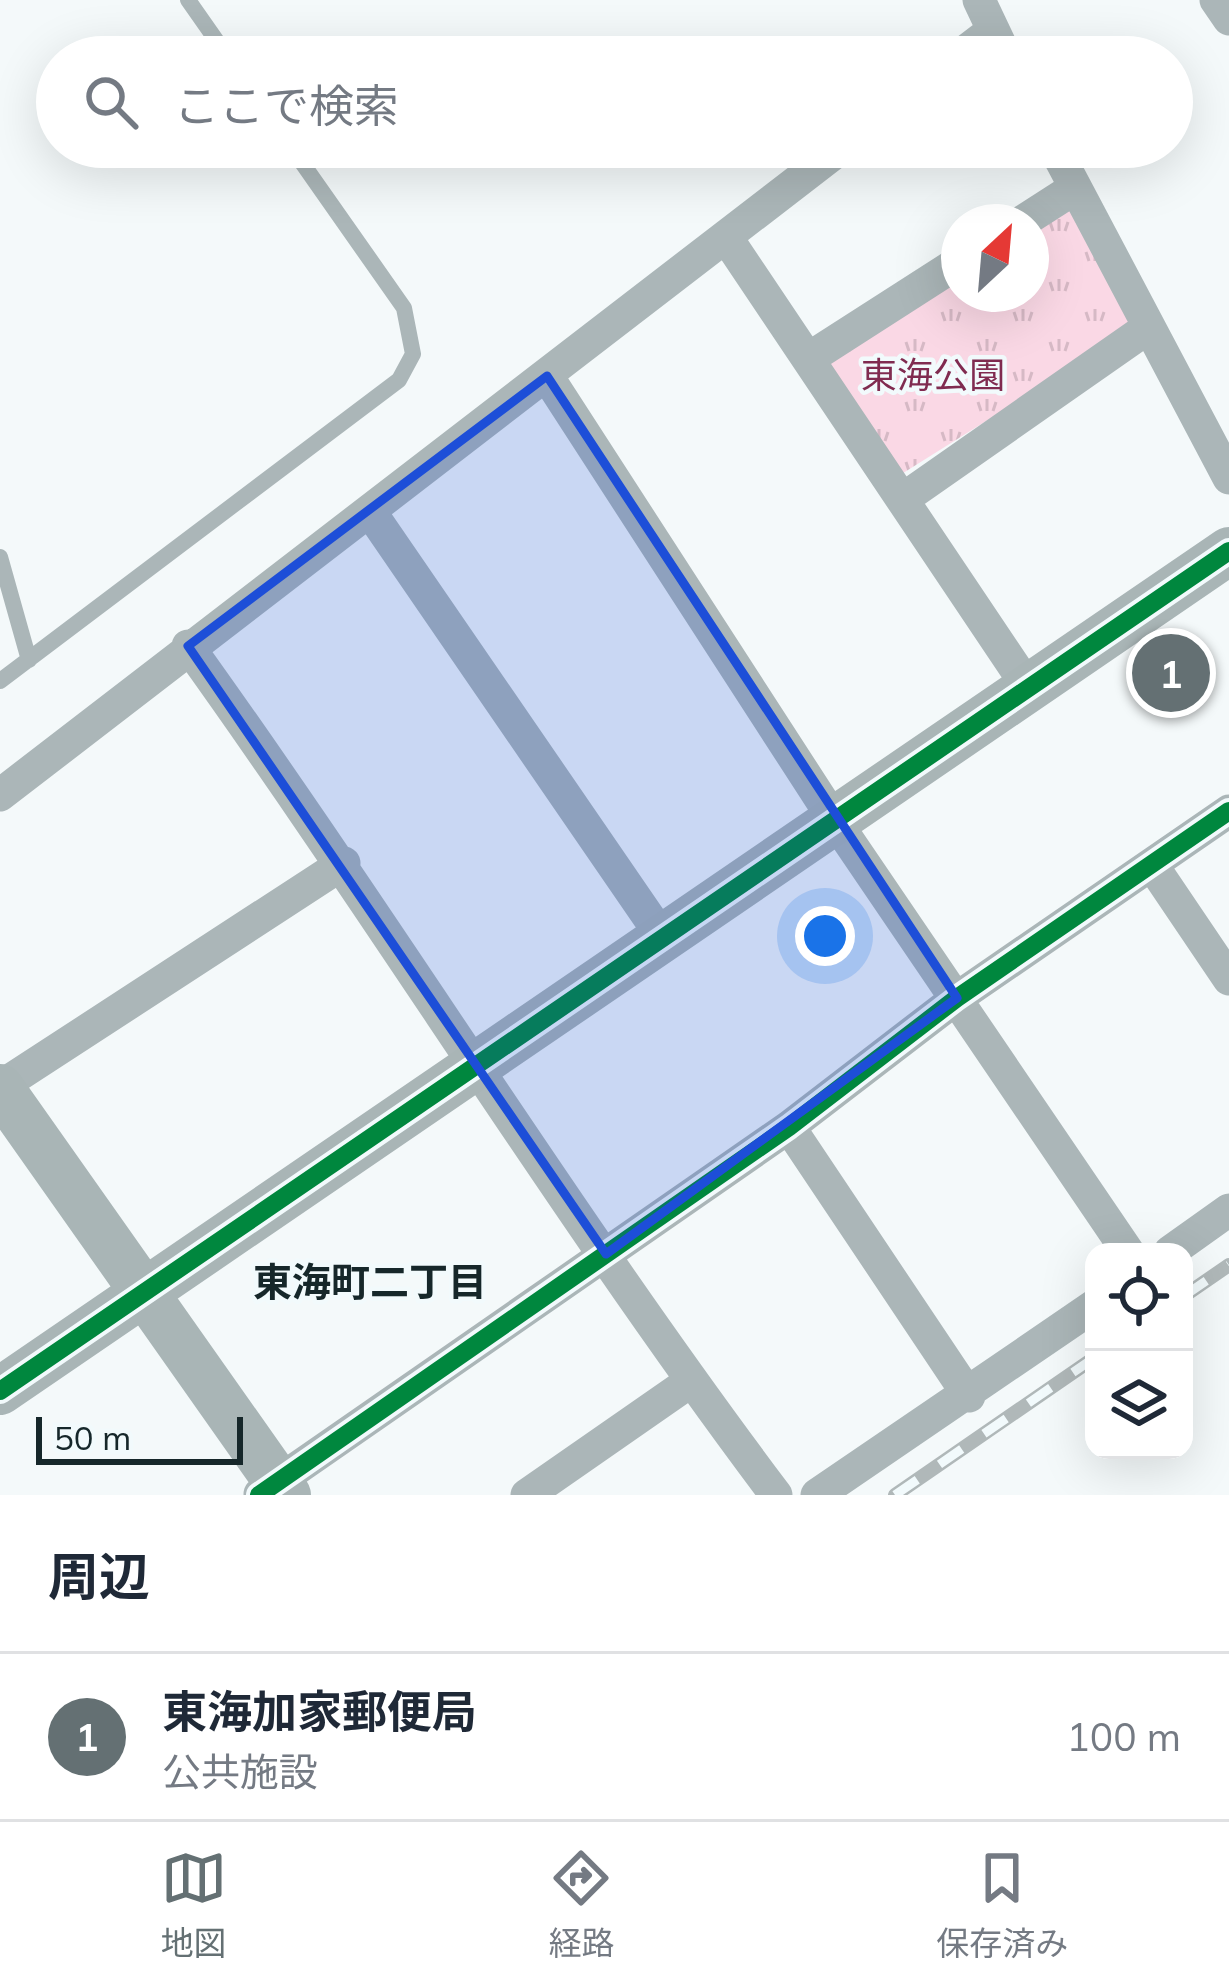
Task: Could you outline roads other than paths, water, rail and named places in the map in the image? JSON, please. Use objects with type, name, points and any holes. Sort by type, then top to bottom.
[{"type":"street","points":[[1216,0],[1229,19]]},
{"type":"street","points":[[0,794],[815,168]]},
{"type":"street","points":[[1065,168],[1229,478]]},
{"type":"street","points":[[1049,205],[1075,188]]},
{"type":"street","points":[[726,237],[1028,687]]},
{"type":"street","points":[[808,359],[941,274]]},
{"type":"street","points":[[903,499],[1149,327]]},
{"type":"street","points":[[547,376],[833,818],[1122,1243]]},
{"type":"street","points":[[370,513],[663,938]]},
{"type":"street","points":[[0,1391],[1229,551]]},
{"type":"street","points":[[188,646],[344,863],[691,1382],[776,1495]]},
{"type":"street","points":[[344,863],[0,1088],[144,1293],[274,1491],[790,1126],[957,998],[1229,811]]},
{"type":"street","points":[[1152,866],[1229,980]]},
{"type":"street","points":[[790,1126],[969,1396]]},
{"type":"street","points":[[1182,1243],[1229,1210]]},
{"type":"street","points":[[817,1495],[969,1396],[1085,1312]]},
{"type":"street","points":[[526,1495],[691,1382]]},
{"type":"lane","points":[[188,0],[213,36]]},
{"type":"lane","points":[[0,681],[382,398],[413,355],[404,308],[306,168]]},
{"type":"lane","points":[[0,557],[29,659]]},
{"type":"railway","points":[[1193,1290],[1229,1265]]},
{"type":"railway","points":[[895,1495],[1085,1364]]},
{"type":"place","name":"東海加家郵便局","points":[[1171,673]]},
{"type":"district","name":"東海町二丁目","points":[[370,1281]]},
{"type":"park label","name":"東海公園","points":[[933,374]]}]
